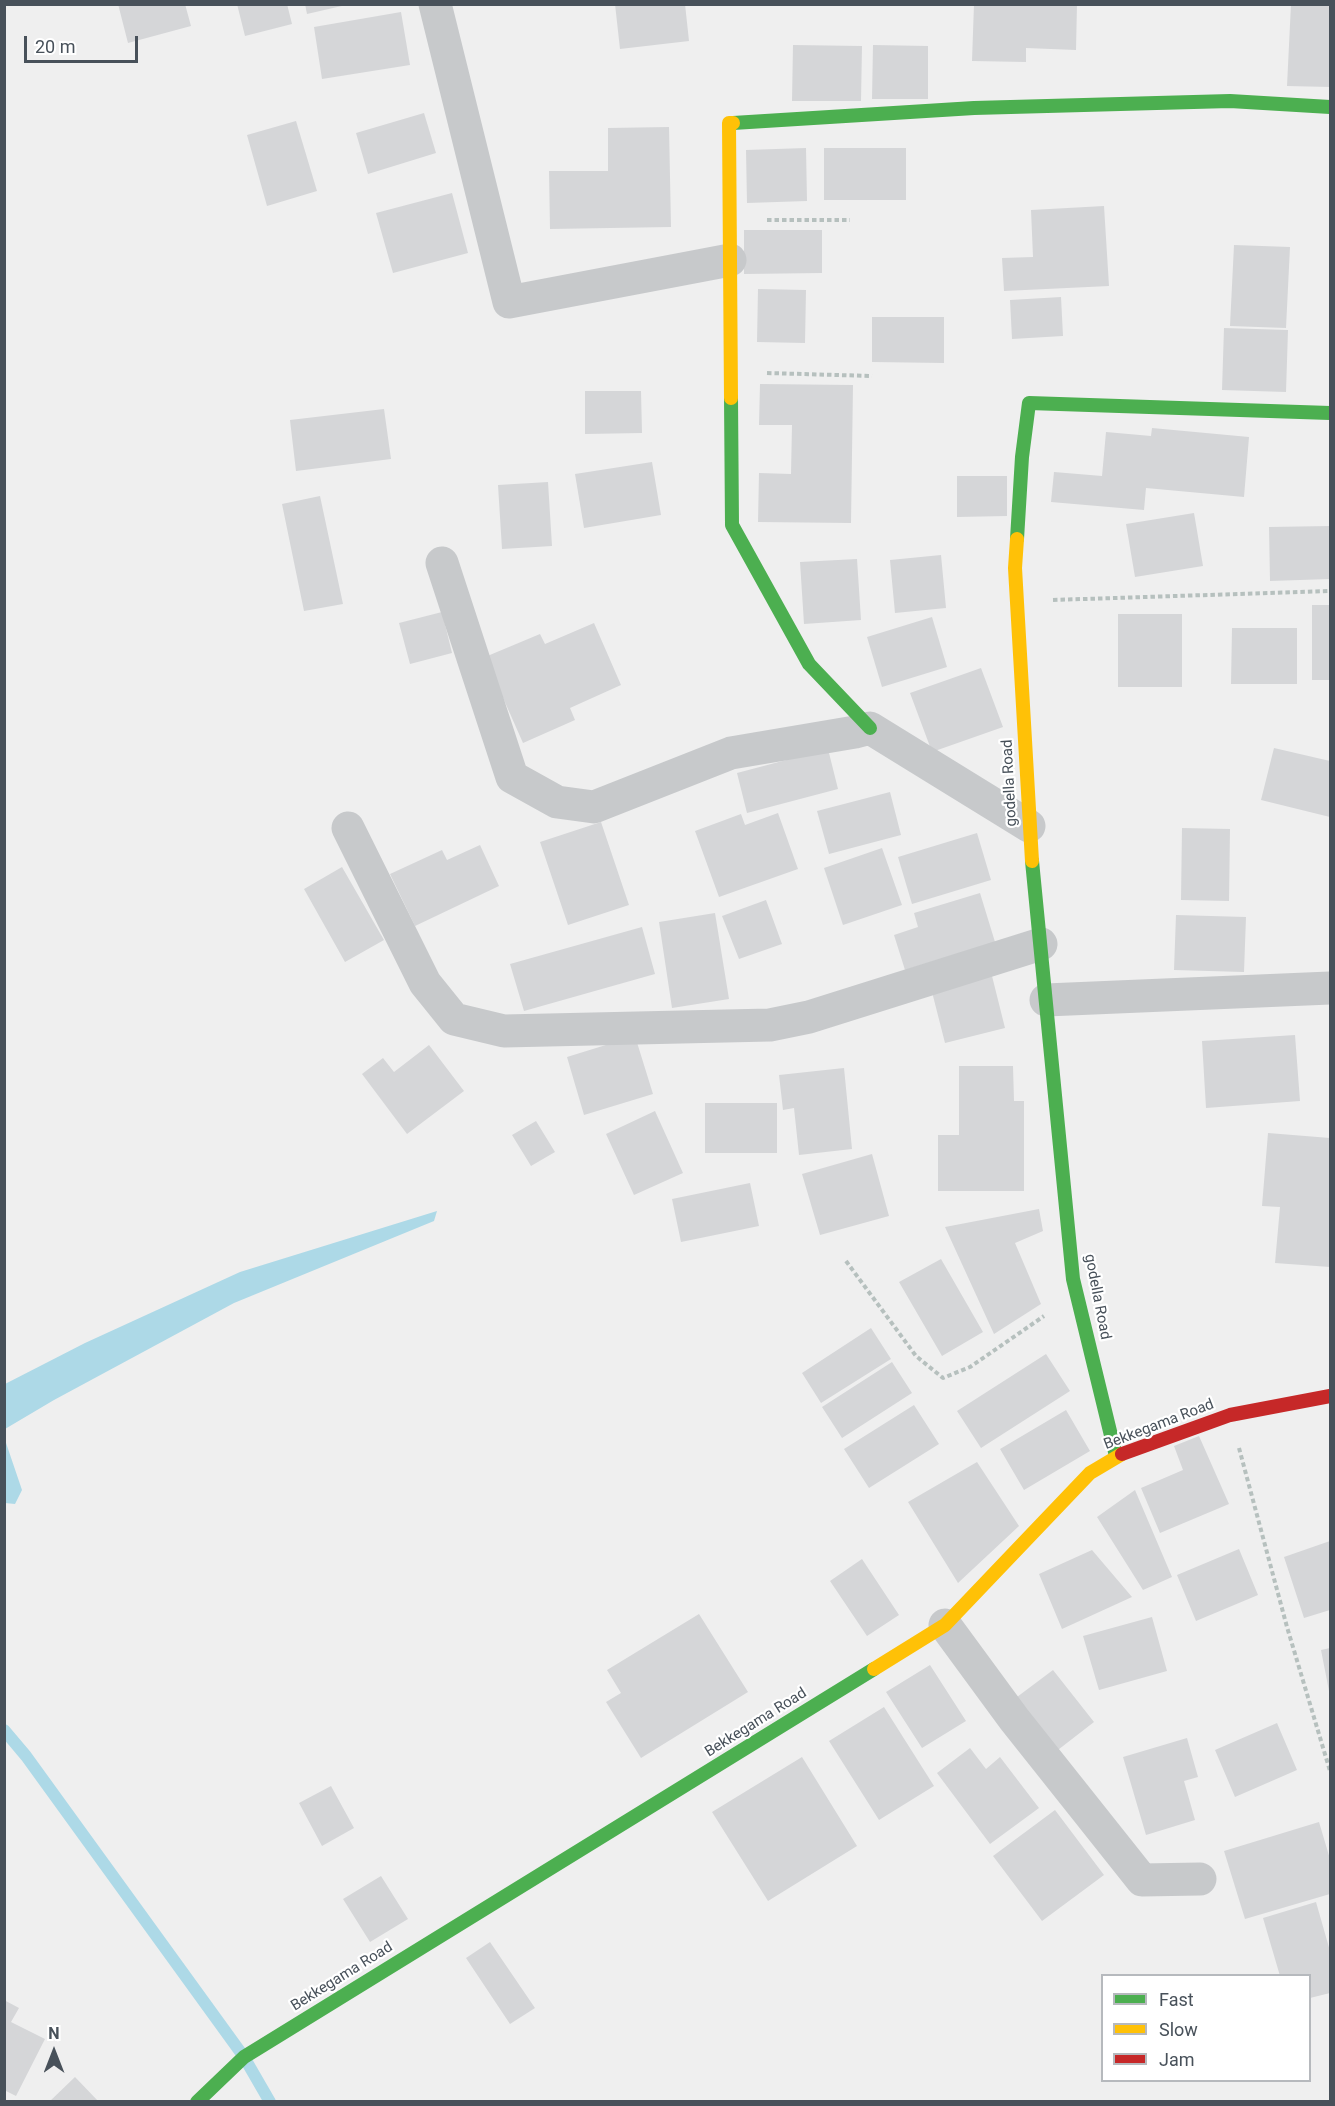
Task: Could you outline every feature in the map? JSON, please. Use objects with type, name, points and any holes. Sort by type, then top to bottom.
[{"type":"street","points":[[435,4],[508,302],[730,260]]},
{"type":"street","points":[[1029,826],[870,728],[809,664],[732,525],[729,123],[974,108],[1218,101],[1330,107]]},
{"type":"street","name":"godella Road","points":[[1116,1456],[1073,1279],[1029,826],[1015,568],[1022,458],[1029,403],[1330,413]]},
{"type":"street","points":[[442,563],[512,777],[557,802],[594,807],[731,753],[870,728]]},
{"type":"street","points":[[348,828],[425,983],[454,1019],[504,1031],[770,1025],[809,1017],[1041,944]]},
{"type":"street","points":[[1046,1000],[1330,988]]},
{"type":"street","name":"Bekkegama Road","points":[[197,2102],[244,2057],[945,1625],[1090,1473],[1116,1456],[1230,1415],[1330,1396]]},
{"type":"street","points":[[945,1625],[1014,1719],[1142,1880],[1200,1879]]},
{"type":"path","points":[[730,220],[850,220]]},
{"type":"path","points":[[730,372],[872,376]]},
{"type":"path","points":[[1017,601],[1330,591]]},
{"type":"path","points":[[846,1261],[916,1356],[943,1378],[970,1367],[1077,1293]]},
{"type":"path","points":[[1230,1415],[1287,1627],[1330,1771]]},
{"type":"water","points":[[437,1211],[434,1221],[234,1303],[5,1429],[5,1384],[85,1343],[240,1272]]},
{"type":"water","points":[[4,1437],[22,1490],[15,1504],[5,1503]]},
{"type":"building","points":[[118,4],[185,4],[191,26],[128,43]]},
{"type":"building","points":[[237,4],[287,4],[292,24],[245,36]]},
{"type":"building","points":[[305,4],[345,4],[346,5],[307,14]]},
{"type":"building","points":[[615,4],[685,4],[689,41],[620,49]]},
{"type":"building","points":[[974,4],[1077,4],[1076,50],[1026,48],[1026,62],[972,61]]},
{"type":"building","points":[[1291,4],[1330,5],[1330,87],[1287,86]]},
{"type":"building","points":[[401,12],[410,65],[322,79],[314,27]]},
{"type":"building","points":[[793,45],[862,46],[861,101],[792,101]]},
{"type":"building","points":[[873,45],[928,46],[928,99],[872,99]]},
{"type":"building","points":[[424,113],[436,153],[368,174],[356,133]]},
{"type":"building","points":[[296,121],[317,191],[267,206],[247,135]]},
{"type":"building","points":[[669,127],[671,227],[550,229],[549,171],[608,171],[608,128]]},
{"type":"building","points":[[806,148],[807,201],[747,203],[746,150]]},
{"type":"building","points":[[824,148],[906,148],[906,200],[824,200]]},
{"type":"building","points":[[452,193],[468,253],[393,273],[376,213]]},
{"type":"building","points":[[1104,206],[1109,286],[1004,291],[1002,258],[1033,257],[1031,210]]},
{"type":"building","points":[[744,230],[822,230],[822,273],[744,274]]},
{"type":"building","points":[[1234,245],[1290,247],[1286,328],[1230,326]]},
{"type":"building","points":[[758,289],[806,290],[805,343],[757,342]]},
{"type":"building","points":[[1061,297],[1063,336],[1012,339],[1010,300]]},
{"type":"building","points":[[872,317],[944,317],[944,363],[872,362]]},
{"type":"building","points":[[1224,328],[1288,330],[1286,392],[1222,390]]},
{"type":"building","points":[[760,384],[853,385],[851,523],[758,522],[759,473],[791,474],[792,425],[759,425]]},
{"type":"building","points":[[585,391],[641,391],[642,433],[585,434]]},
{"type":"building","points":[[384,409],[391,459],[296,471],[290,420]]},
{"type":"building","points":[[1152,428],[1249,437],[1244,497],[1146,488],[1144,510],[1051,502],[1054,472],[1102,476],[1106,432],[1151,436]]},
{"type":"building","points":[[652,462],[661,515],[584,528],[575,474]]},
{"type":"building","points":[[957,476],[1007,476],[1007,516],[957,517]]},
{"type":"building","points":[[548,482],[552,546],[502,549],[498,485]]},
{"type":"building","points":[[320,496],[343,604],[304,611],[282,504]]},
{"type":"building","points":[[1194,513],[1203,566],[1135,577],[1126,524]]},
{"type":"building","points":[[1330,526],[1330,579],[1270,581],[1269,527]]},
{"type":"building","points":[[941,555],[946,608],[895,613],[890,560]]},
{"type":"building","points":[[857,559],[861,620],[804,624],[800,562]]},
{"type":"building","points":[[1312,605],[1330,605],[1330,680],[1312,680]]},
{"type":"building","points":[[442,612],[452,653],[410,664],[399,623]]},
{"type":"building","points":[[1118,614],[1182,614],[1182,687],[1118,687]]},
{"type":"building","points":[[932,617],[947,667],[882,687],[867,637]]},
{"type":"building","points":[[594,623],[621,685],[570,708],[575,720],[523,743],[485,657],[540,634],[545,644]]},
{"type":"building","points":[[1232,628],[1297,628],[1297,684],[1231,684]]},
{"type":"building","points":[[981,668],[1003,727],[932,752],[910,693]]},
{"type":"building","points":[[1274,748],[1330,761],[1330,817],[1261,800]]},
{"type":"building","points":[[828,749],[838,789],[747,813],[737,773]]},
{"type":"building","points":[[890,792],[901,835],[829,854],[817,811]]},
{"type":"building","points":[[778,813],[798,869],[719,897],[695,831],[741,814],[745,825]]},
{"type":"building","points":[[601,822],[629,905],[568,925],[540,842]]},
{"type":"building","points":[[1182,828],[1230,829],[1229,901],[1181,900]]},
{"type":"building","points":[[977,833],[991,880],[912,904],[898,857]]},
{"type":"building","points":[[480,845],[499,886],[415,926],[390,874],[442,850],[447,860]]},
{"type":"building","points":[[882,848],[902,905],[843,925],[824,868]]},
{"type":"building","points":[[342,867],[384,940],[345,962],[304,889]]},
{"type":"building","points":[[980,893],[995,942],[905,970],[894,935],[918,927],[914,913]]},
{"type":"building","points":[[766,900],[782,944],[739,959],[722,916]]},
{"type":"building","points":[[715,913],[729,999],[672,1008],[659,922]]},
{"type":"building","points":[[1176,915],[1246,917],[1244,972],[1174,970]]},
{"type":"building","points":[[642,927],[655,974],[524,1011],[510,964]]},
{"type":"building","points":[[992,976],[1005,1028],[945,1043],[932,992]]},
{"type":"building","points":[[1295,1035],[1300,1101],[1206,1108],[1202,1041]]},
{"type":"building","points":[[635,1036],[653,1094],[584,1115],[567,1057]]},
{"type":"building","points":[[429,1045],[464,1091],[407,1134],[362,1074],[383,1058],[394,1072]]},
{"type":"building","points":[[959,1066],[1013,1066],[1014,1101],[1024,1101],[1024,1191],[938,1191],[938,1135],[959,1135]]},
{"type":"building","points":[[844,1068],[852,1149],[799,1155],[794,1108],[783,1110],[779,1075]]},
{"type":"building","points":[[705,1103],[777,1103],[777,1153],[705,1153]]},
{"type":"building","points":[[655,1111],[683,1173],[634,1195],[606,1134]]},
{"type":"building","points":[[536,1121],[555,1152],[531,1166],[512,1135]]},
{"type":"building","points":[[1268,1133],[1330,1138],[1330,1267],[1275,1263],[1280,1207],[1262,1206]]},
{"type":"building","points":[[872,1154],[889,1216],[820,1235],[802,1174]]},
{"type":"building","points":[[750,1183],[759,1226],[681,1242],[672,1199]]},
{"type":"building","points":[[1039,1209],[1043,1231],[1015,1243],[1041,1304],[994,1334],[945,1227]]},
{"type":"building","points":[[941,1259],[983,1332],[942,1356],[899,1282]]},
{"type":"building","points":[[871,1328],[891,1359],[821,1403],[802,1373]]},
{"type":"building","points":[[1046,1354],[1070,1391],[981,1448],[957,1411]]},
{"type":"building","points":[[892,1362],[912,1393],[842,1438],[822,1407]]},
{"type":"building","points":[[914,1405],[939,1444],[869,1488],[844,1449]]},
{"type":"building","points":[[1066,1410],[1090,1451],[1024,1490],[1000,1449]]},
{"type":"building","points":[[1199,1436],[1229,1504],[1160,1533],[1141,1488],[1183,1470],[1174,1446]]},
{"type":"building","points":[[977,1462],[1019,1526],[958,1583],[908,1502]]},
{"type":"building","points":[[1135,1490],[1172,1577],[1143,1590],[1097,1517]]},
{"type":"building","points":[[1330,1541],[1330,1610],[1304,1618],[1284,1557]]},
{"type":"building","points":[[1239,1549],[1258,1595],[1196,1621],[1177,1575]]},
{"type":"building","points":[[1092,1550],[1132,1597],[1062,1629],[1039,1574]]},
{"type":"building","points":[[862,1559],[899,1615],[867,1636],[830,1581]]},
{"type":"building","points":[[699,1614],[748,1692],[641,1758],[606,1702],[621,1693],[607,1670]]},
{"type":"building","points":[[1152,1617],[1167,1671],[1099,1690],[1083,1636]]},
{"type":"building","points":[[1330,1648],[1330,1691],[1329,1691],[1321,1650]]},
{"type":"building","points":[[930,1665],[966,1721],[922,1748],[886,1692]]},
{"type":"building","points":[[1053,1670],[1094,1722],[1054,1753],[1013,1700]]},
{"type":"building","points":[[884,1707],[934,1786],[879,1820],[829,1741]]},
{"type":"building","points":[[1277,1723],[1297,1770],[1235,1797],[1215,1750]]},
{"type":"building","points":[[1187,1738],[1198,1777],[1184,1781],[1195,1820],[1146,1835],[1123,1757]]},
{"type":"building","points":[[970,1748],[986,1769],[1000,1757],[1039,1808],[990,1844],[937,1773]]},
{"type":"building","points":[[802,1757],[857,1846],[768,1901],[712,1812]]},
{"type":"building","points":[[331,1786],[354,1828],[322,1846],[299,1803]]},
{"type":"building","points":[[1055,1810],[1104,1875],[1042,1921],[993,1856]]},
{"type":"building","points":[[1319,1822],[1330,1859],[1330,1894],[1245,1919],[1224,1851]]},
{"type":"building","points":[[381,1876],[408,1919],[370,1942],[343,1899]]},
{"type":"building","points":[[1316,1902],[1330,1951],[1330,1993],[1311,1998],[1311,1974],[1279,1974],[1263,1918]]},
{"type":"building","points":[[490,1942],[535,2008],[510,2024],[466,1958]]},
{"type":"building","points":[[4,2000],[19,2008],[11,2022],[45,2039],[16,2096],[4,2090]]},
{"type":"building","points":[[75,2077],[99,2102],[49,2102]]},
{"type":"waterway","points":[[4,1730],[26,1756],[244,2057],[270,2102]]},
{"type":"traffic: fast","points":[[733,123],[974,108],[1230,101],[1330,107]]},
{"type":"traffic: fast","points":[[731,398],[732,525],[809,664],[870,728]]},
{"type":"traffic: fast","points":[[1017,539],[1022,457],[1029,403],[1330,413]]},
{"type":"traffic: fast","points":[[1032,861],[1073,1279],[1116,1456]]},
{"type":"traffic: fast","points":[[197,2102],[244,2057],[874,1669]]},
{"type":"traffic: slow","points":[[731,398],[729,123],[733,123]]},
{"type":"traffic: slow","points":[[1017,539],[1015,568],[1032,861]]},
{"type":"traffic: slow","points":[[874,1669],[945,1625],[1090,1473],[1122,1454]]},
{"type":"traffic: jam","points":[[1122,1454],[1230,1415],[1330,1396]]}]
